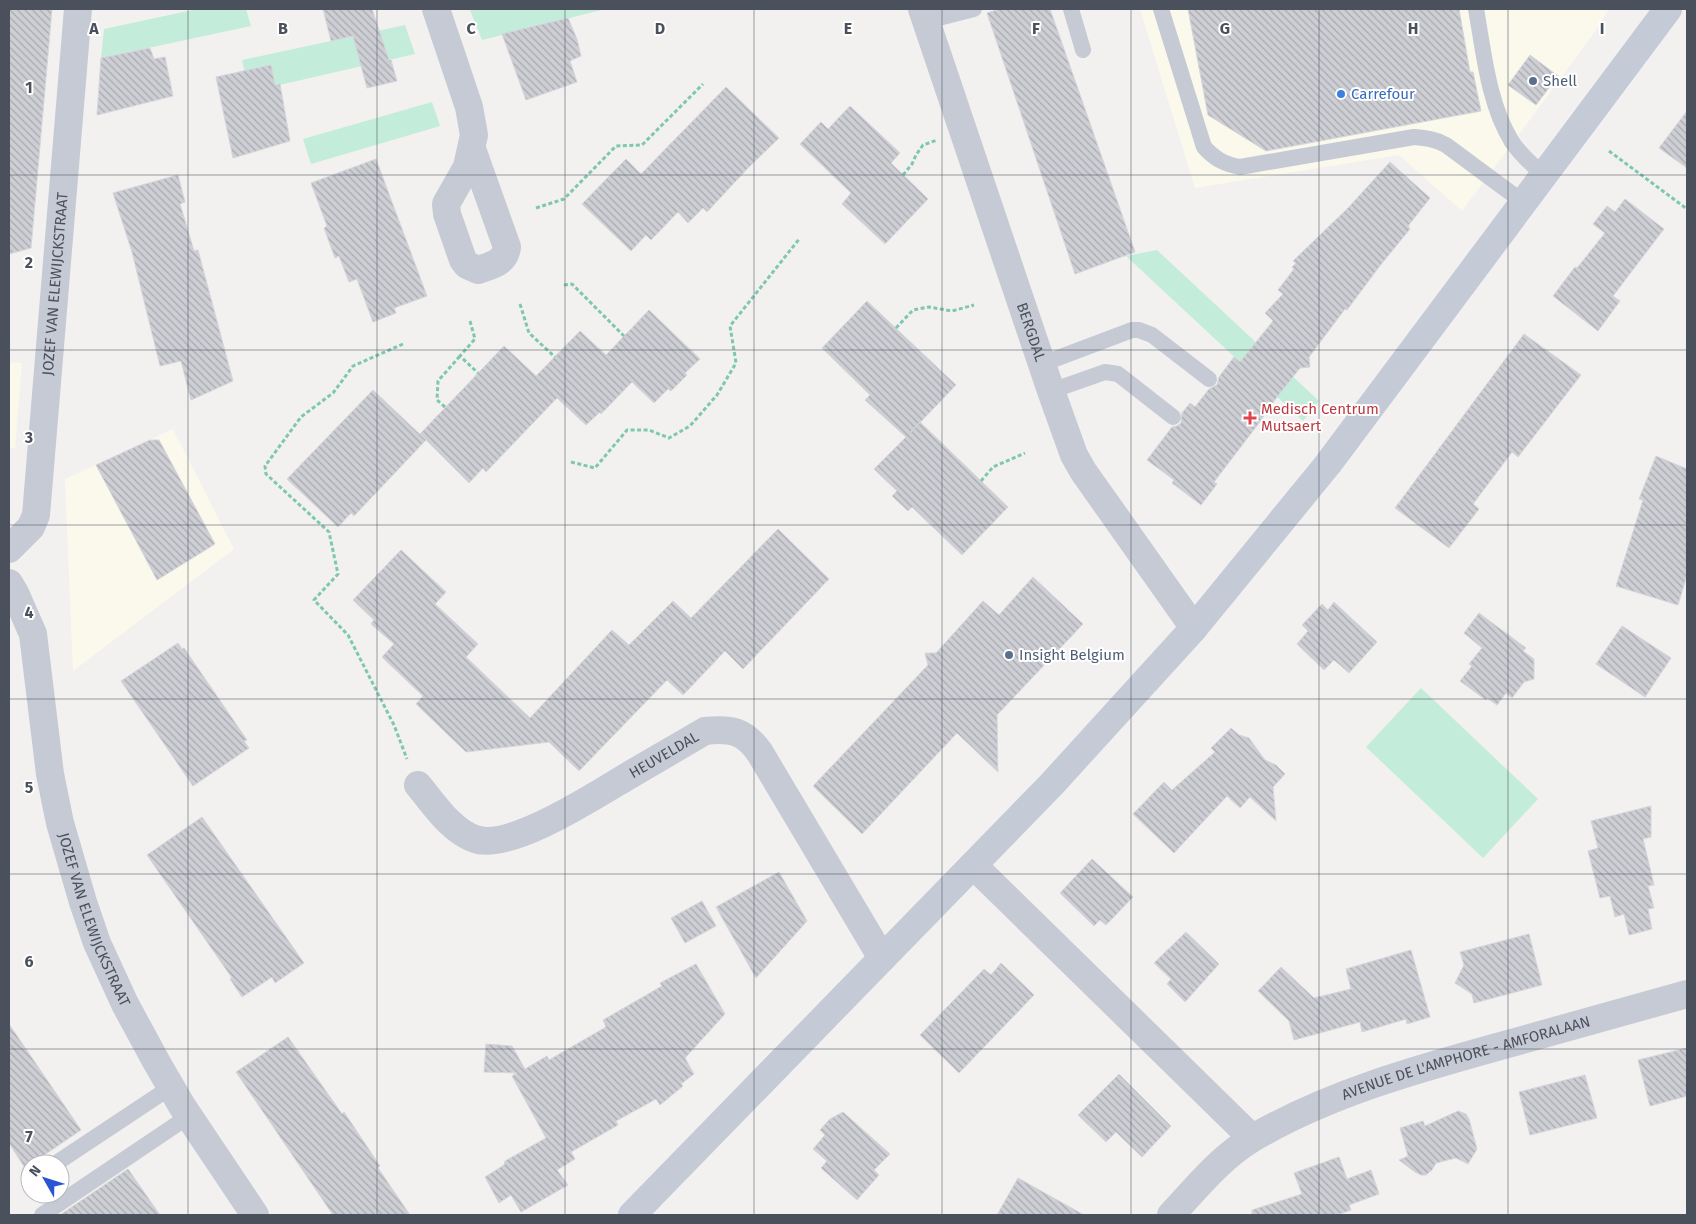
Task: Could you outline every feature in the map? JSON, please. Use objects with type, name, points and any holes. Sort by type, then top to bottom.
[{"type":"main road","points":[[632,1215],[1051,785],[1194,628],[1328,464],[1668,9]]},
{"type":"street","name":"JOZEF VAN ELEWIJCKSTRAAT","points":[[9,549],[32,527],[36,515],[78,9]]},
{"type":"street","points":[[436,9],[469,107],[474,135],[472,149]]},
{"type":"street","name":"BERGDAL","points":[[924,15],[1074,455],[1083,471],[1194,628]]},
{"type":"street","name":"JOZEF VAN ELEWIJCKSTRAAT","points":[[11,591],[33,634],[50,774],[60,823],[97,943],[125,1004],[171,1087],[254,1215]]},
{"type":"street","name":"HEUVELDAL","points":[[418,785],[463,834],[477,840],[492,842],[552,820],[705,731],[723,729],[739,733],[752,742],[760,753],[882,958]]},
{"type":"street","points":[[974,865],[1252,1138]]},
{"type":"street","name":"AVENUE DE L'AMPHORE - AMFORALAAN","points":[[1170,1215],[1217,1166],[1252,1138],[1294,1116],[1394,1077],[1687,994]]},
{"type":"lane","points":[[924,15],[974,9]]},
{"type":"lane","points":[[1071,9],[1083,50]]},
{"type":"lane","points":[[1161,9],[1204,147],[1214,158],[1226,164],[1240,167],[1414,137],[1425,138],[1436,140],[1446,145],[1523,202]]},
{"type":"lane","points":[[1476,9],[1490,84],[1506,128],[1512,142],[1523,156],[1544,175]]},
{"type":"lane","points":[[1042,364],[1132,330],[1139,330],[1152,335],[1209,379]]},
{"type":"lane","points":[[1051,392],[1099,374],[1111,372],[1118,374],[1173,416]]},
{"type":"lane","points":[[70,1154],[171,1087]]},
{"type":"lane","points":[[42,1215],[189,1116]]},
{"type":"path","points":[[536,208],[564,199],[616,146],[642,145],[703,84]]},
{"type":"path","points":[[903,175],[923,145],[937,140]]},
{"type":"path","points":[[1609,151],[1687,209]]},
{"type":"path","points":[[571,462],[595,468],[627,430],[649,430],[669,438],[690,426],[717,395],[736,363],[730,326],[800,238]]},
{"type":"path","points":[[564,286],[572,284],[624,336]]},
{"type":"path","points":[[520,304],[529,333],[555,357]]},
{"type":"path","points":[[896,328],[913,310],[929,307],[952,311],[974,305]]},
{"type":"path","points":[[445,407],[437,400],[438,382],[474,339],[470,322]]},
{"type":"path","points":[[403,344],[353,366],[333,394],[301,417],[265,466],[266,474],[329,532],[338,574],[314,600],[348,635],[394,725],[418,785]]},
{"type":"path","points":[[460,356],[478,373]]},
{"type":"path","points":[[981,481],[993,467],[1025,453]]},
{"type":"shaded area","points":[[1140,9],[1609,9],[1594,33],[1462,211],[1399,155],[1195,188]]},
{"type":"shaded area","points":[[9,362],[22,363],[15,448],[9,448]]},
{"type":"shaded area","points":[[173,429],[234,549],[73,671],[65,479]]},
{"type":"green space","points":[[197,9],[246,9],[251,26],[101,58],[104,29]]},
{"type":"green space","points":[[605,9],[482,40],[470,10]]},
{"type":"green space","points":[[405,25],[415,54],[249,92],[242,60]]},
{"type":"green space","points":[[432,102],[440,126],[311,164],[303,139]]},
{"type":"green space","points":[[1157,250],[1319,401],[1303,421],[1126,256]]},
{"type":"green space","points":[[1421,688],[1538,799],[1483,858],[1366,747]]},
{"type":"building","points":[[9,9],[52,9],[31,248],[9,254]]},
{"type":"building","points":[[323,9],[372,9],[397,81],[367,88],[353,36],[331,41]]},
{"type":"building","points":[[1000,9],[1050,9],[1135,252],[1075,274],[987,13]]},
{"type":"building","name":"Carrefour","points":[[1188,9],[1459,9],[1470,72],[1473,72],[1481,111],[1266,151],[1208,115]]},
{"type":"building","points":[[568,18],[577,39],[581,56],[570,61],[577,82],[526,100],[502,34]]},
{"type":"building","points":[[150,48],[154,59],[165,57],[173,96],[97,115],[101,58]]},
{"type":"building","points":[[1530,55],[1558,76],[1536,105],[1508,85]]},
{"type":"building","points":[[271,65],[275,85],[280,84],[290,141],[233,158],[216,77]]},
{"type":"building","points":[[726,87],[779,138],[707,212],[703,208],[688,223],[678,212],[651,240],[646,235],[631,251],[582,204],[626,159],[641,174]]},
{"type":"building","points":[[850,106],[900,153],[891,163],[928,199],[885,244],[842,204],[851,193],[800,144],[821,122],[828,129]]},
{"type":"building","points":[[1687,111],[1687,168],[1659,148]]},
{"type":"building","points":[[376,159],[427,296],[394,308],[396,313],[373,322],[357,279],[349,282],[339,256],[335,258],[324,228],[327,226],[311,183]]},
{"type":"building","points":[[1390,162],[1430,198],[1408,226],[1410,229],[1309,357],[1310,367],[1300,368],[1277,397],[1214,482],[1217,484],[1201,505],[1172,483],[1174,480],[1147,460],[1172,427],[1181,423],[1182,413],[1190,403],[1195,407],[1209,389],[1217,385],[1219,377],[1234,357],[1240,362],[1273,321],[1265,313],[1283,294],[1278,290],[1294,269],[1292,267],[1296,263],[1293,261],[1348,208]]},
{"type":"building","points":[[178,175],[185,202],[180,204],[194,251],[198,250],[233,381],[191,400],[181,361],[160,366],[132,252],[113,193]]},
{"type":"building","points":[[1625,199],[1664,229],[1613,296],[1620,301],[1598,331],[1553,296],[1605,233],[1593,224],[1607,206],[1615,212]]},
{"type":"building","points":[[867,301],[956,385],[920,422],[1008,507],[962,555],[912,507],[908,511],[892,496],[897,491],[874,469],[906,437],[865,400],[870,395],[822,348]]},
{"type":"building","points":[[649,310],[700,359],[685,373],[687,375],[671,391],[668,389],[654,403],[632,382],[601,414],[600,412],[586,425],[557,398],[486,472],[483,468],[469,483],[420,434],[504,346],[536,376],[580,331],[606,355]]},
{"type":"building","points":[[1524,334],[1581,375],[1518,457],[1512,452],[1473,504],[1479,509],[1449,548],[1395,508]]},
{"type":"building","points":[[373,390],[426,440],[354,516],[351,513],[338,527],[287,479]]},
{"type":"building","points":[[150,440],[159,440],[215,544],[157,580],[96,465]]},
{"type":"building","points":[[1656,456],[1687,469],[1687,575],[1678,605],[1616,586],[1643,500],[1639,499]]},
{"type":"building","points":[[778,529],[829,579],[743,669],[725,651],[683,695],[667,680],[579,771],[549,742],[466,752],[416,704],[423,696],[382,657],[394,644],[371,624],[374,620],[353,600],[401,550],[446,592],[435,604],[478,644],[466,657],[530,718],[612,630],[629,645],[673,601],[691,618]]},
{"type":"building","points":[[1033,577],[1083,624],[997,715],[998,772],[957,733],[862,834],[813,786],[928,665],[925,653],[936,653],[983,601],[999,615]]},
{"type":"building","points":[[1334,602],[1377,642],[1349,673],[1334,660],[1324,670],[1297,644],[1308,631],[1302,625],[1322,604],[1328,610]]},
{"type":"building","points":[[1479,613],[1526,648],[1523,651],[1534,659],[1534,679],[1524,682],[1512,698],[1506,693],[1497,705],[1487,698],[1486,700],[1460,681],[1472,666],[1469,664],[1482,648],[1464,633]]},
{"type":"building","points":[[1622,626],[1671,658],[1645,697],[1596,664]]},
{"type":"building","points":[[178,643],[182,649],[184,648],[247,740],[244,741],[249,748],[193,786],[121,681]]},
{"type":"building","points":[[1231,728],[1239,735],[1249,738],[1265,760],[1276,765],[1285,774],[1273,787],[1276,821],[1250,797],[1240,808],[1227,796],[1174,853],[1133,814],[1164,782],[1172,790],[1215,752],[1211,748]]},
{"type":"building","points":[[1651,806],[1651,837],[1643,839],[1654,885],[1648,886],[1654,908],[1648,909],[1652,929],[1629,935],[1624,914],[1615,917],[1610,896],[1600,898],[1588,851],[1598,848],[1591,821]]},
{"type":"building","points":[[202,817],[304,963],[275,983],[272,977],[242,997],[230,979],[232,978],[147,855]]},
{"type":"building","points":[[1092,859],[1133,897],[1106,925],[1100,920],[1094,926],[1060,893]]},
{"type":"building","points":[[779,872],[807,921],[756,978],[716,907]]},
{"type":"building","points":[[702,901],[716,926],[685,943],[671,918]]},
{"type":"building","points":[[1186,932],[1219,964],[1185,1002],[1167,984],[1171,979],[1154,963]]},
{"type":"building","points":[[1529,934],[1542,985],[1474,1003],[1472,994],[1455,983],[1464,965],[1460,952]]},
{"type":"building","points":[[1411,950],[1430,1017],[1407,1024],[1406,1019],[1362,1032],[1360,1022],[1294,1040],[1289,1021],[1258,991],[1281,967],[1314,998],[1351,989],[1346,969]]},
{"type":"building","points":[[1001,963],[1034,995],[959,1073],[920,1035],[984,969],[991,975]]},
{"type":"building","points":[[696,964],[725,1014],[685,1058],[694,1074],[660,1105],[656,1099],[616,1121],[618,1125],[571,1152],[575,1159],[557,1170],[568,1185],[521,1212],[511,1195],[499,1203],[485,1177],[504,1165],[505,1161],[546,1138],[512,1076],[517,1073],[484,1072],[486,1044],[512,1046],[525,1069],[547,1056],[549,1060],[606,1027],[603,1020],[662,986],[660,983]]},
{"type":"building","points":[[9,1024],[81,1130],[46,1154],[20,1154],[20,1160],[9,1143]]},
{"type":"building","points":[[288,1037],[342,1114],[344,1112],[380,1166],[378,1168],[410,1215],[333,1215],[236,1072]]},
{"type":"building","points":[[1687,1048],[1687,1096],[1650,1106],[1638,1060]]},
{"type":"building","points":[[1119,1074],[1171,1126],[1142,1157],[1116,1132],[1106,1142],[1078,1115]]},
{"type":"building","points":[[1585,1075],[1597,1118],[1530,1135],[1519,1092]]},
{"type":"building","points":[[1458,1111],[1466,1114],[1469,1119],[1477,1149],[1468,1164],[1456,1158],[1436,1163],[1426,1175],[1421,1175],[1399,1160],[1408,1156],[1400,1128],[1423,1121],[1425,1126]]},
{"type":"building","points":[[843,1112],[890,1154],[874,1170],[879,1175],[857,1200],[821,1168],[827,1161],[813,1149],[825,1135],[820,1130],[830,1119]]},
{"type":"building","points":[[1339,1157],[1347,1179],[1371,1170],[1379,1194],[1349,1205],[1351,1210],[1337,1215],[1252,1215],[1252,1210],[1302,1194],[1294,1173]]},
{"type":"building","points":[[128,1169],[160,1215],[60,1215]]},
{"type":"building","points":[[1018,1178],[1084,1215],[997,1215]]},
{"type":"place","name":"Shell","points":[[1533,81]]},
{"type":"place","name":"Carrefour","points":[[1341,94]]},
{"type":"place","name":"Medisch Centrum Mutsaert","points":[[1250,418]]},
{"type":"place","name":"Insight Belgium","points":[[1009,655]]}]
